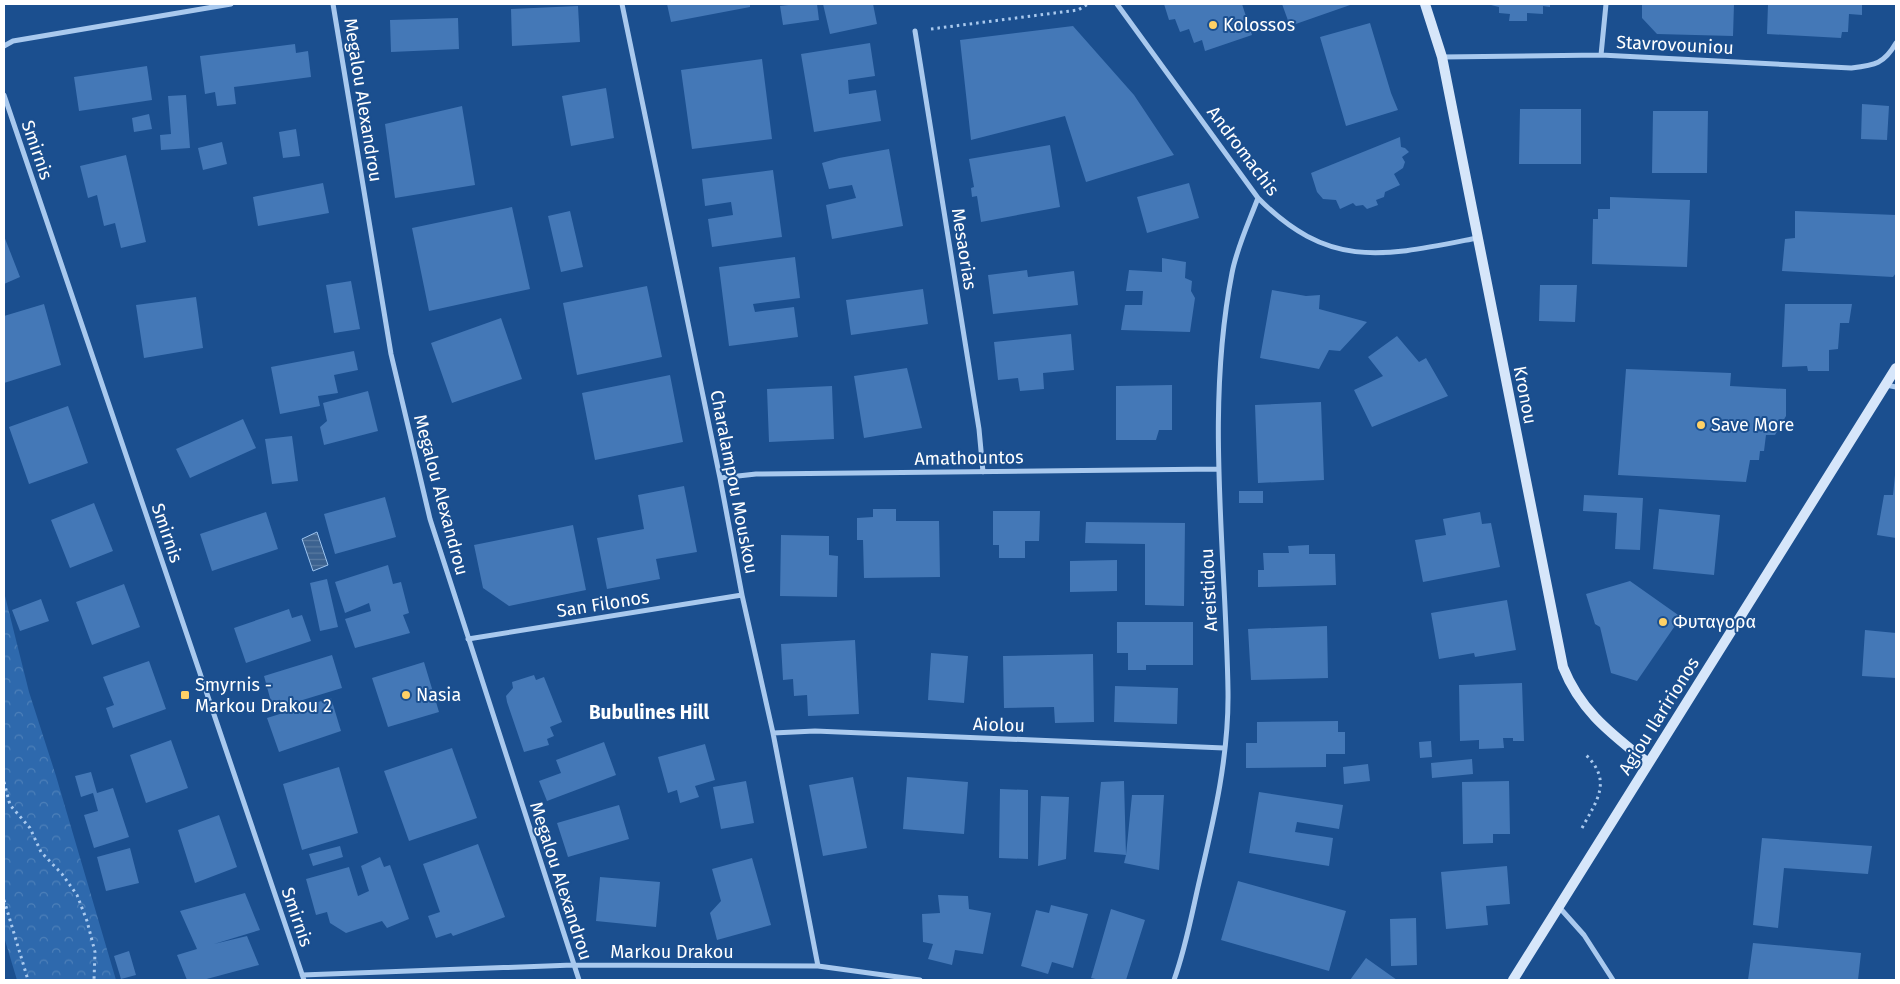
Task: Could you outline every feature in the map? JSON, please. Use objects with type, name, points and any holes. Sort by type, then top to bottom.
[{"type":"street","points":[[4,46],[13,41],[215,5],[231,4]]},
{"type":"street","name":"Megalou Alexandrou","points":[[333,4],[391,354],[430,519],[579,980]]},
{"type":"street","name":"Charalampou Mouskou","points":[[622,4],[720,478],[742,595],[773,733],[818,966]]},
{"type":"street","name":"Andromachis","points":[[1117,4],[1258,198],[1292,228],[1312,240],[1349,251],[1371,254],[1413,251],[1477,238]]},
{"type":"street","name":"Kronou","points":[[1425,4],[1442,57],[1563,667],[1578,697],[1600,723],[1648,762]]},
{"type":"street","points":[[1601,55],[1606,4]]},
{"type":"street","name":"Mesaorias","points":[[915,31],[979,429],[982,472]]},
{"type":"street","name":"Stavrovouniou","points":[[1442,57],[1601,55],[1852,68],[1871,66],[1883,61],[1896,43]]},
{"type":"street","name":"Smirnis","points":[[4,95],[303,978]]},
{"type":"street","name":"Areistidou","points":[[1174,980],[1218,802],[1224,748],[1228,692],[1219,469],[1220,390],[1227,302],[1233,271],[1258,198]]},
{"type":"street","name":"Agiou Ilaririonos","points":[[1513,980],[1560,907],[1648,762],[1891,386],[1896,368]]},
{"type":"street","name":"Amathountos","points":[[720,478],[756,474],[1219,469]]},
{"type":"street","name":"San Filonos","points":[[468,639],[742,595]]},
{"type":"street","name":"Aiolou","points":[[773,733],[815,732],[1224,748]]},
{"type":"street","points":[[1560,907],[1584,935],[1613,980]]},
{"type":"street","name":"Markou Drakou","points":[[303,978],[574,965],[818,966],[920,980]]},
{"type":"path","points":[[915,31],[1078,10],[1088,4]]},
{"type":"path","points":[[1579,834],[1600,793],[1600,776],[1595,764],[1585,754]]},
{"type":"path","points":[[4,782],[10,805],[30,828],[41,852],[62,874],[77,895],[87,921],[95,952],[94,980]]},
{"type":"path","points":[[4,900],[28,980]]},
{"type":"green space","points":[[4,592],[29,692],[56,776],[116,980],[17,980],[4,937]]},
{"type":"shaded area","points":[[317,532],[328,565],[313,571],[302,539]]},
{"type":"building","points":[[667,4],[750,4],[750,7],[671,22]]},
{"type":"building","points":[[817,4],[819,20],[783,25],[780,6]]},
{"type":"building","points":[[823,4],[873,4],[877,24],[830,34]]},
{"type":"building","name":"Kolossos","points":[[1164,4],[1242,4],[1252,35],[1205,51],[1202,40],[1194,43],[1189,29],[1180,32],[1175,19],[1169,20]]},
{"type":"building","points":[[1282,4],[1353,4],[1290,26]]},
{"type":"building","points":[[1487,4],[1550,4],[1550,7],[1543,6],[1543,14],[1527,13],[1527,21],[1509,21],[1510,14],[1499,13],[1499,7]]},
{"type":"building","points":[[1642,4],[1734,4],[1733,36],[1657,34],[1642,18]]},
{"type":"building","points":[[1768,4],[1862,4],[1862,15],[1849,14],[1848,32],[1842,32],[1841,38],[1767,34]]},
{"type":"building","points":[[578,6],[580,42],[512,46],[511,9]]},
{"type":"building","points":[[458,18],[459,49],[391,52],[390,20]]},
{"type":"building","points":[[1370,23],[1398,110],[1346,126],[1320,37]]},
{"type":"building","points":[[1073,26],[1134,95],[1174,155],[1086,182],[1065,116],[971,140],[960,40]]},
{"type":"building","points":[[870,43],[875,76],[848,80],[849,94],[876,90],[881,121],[814,132],[801,54]]},
{"type":"building","points":[[295,44],[296,53],[308,51],[311,77],[234,87],[236,104],[217,106],[215,92],[205,94],[200,56]]},
{"type":"building","points":[[762,59],[772,139],[692,149],[681,70]]},
{"type":"building","points":[[147,66],[152,100],[79,111],[74,77]]},
{"type":"building","points":[[606,88],[614,138],[571,146],[562,96]]},
{"type":"building","points":[[186,95],[190,148],[161,150],[160,135],[171,134],[168,96]]},
{"type":"building","points":[[1862,104],[1889,106],[1887,140],[1861,139]]},
{"type":"building","points":[[462,106],[475,185],[395,198],[385,124]]},
{"type":"building","points":[[1520,109],[1581,109],[1581,164],[1519,164]]},
{"type":"building","points":[[1653,111],[1708,111],[1707,173],[1652,173]]},
{"type":"building","points":[[149,114],[152,129],[134,132],[132,118]]},
{"type":"building","points":[[296,129],[300,156],[283,158],[279,132]]},
{"type":"building","points":[[1400,137],[1401,147],[1409,152],[1402,157],[1405,162],[1403,168],[1394,174],[1400,185],[1385,192],[1384,197],[1376,200],[1378,205],[1367,209],[1363,205],[1356,206],[1353,203],[1340,209],[1336,200],[1323,199],[1317,192],[1311,173]]},
{"type":"building","points":[[222,142],[227,164],[203,170],[198,148]]},
{"type":"building","points":[[1050,145],[1060,207],[981,222],[977,196],[972,197],[971,188],[974,187],[969,159]]},
{"type":"building","points":[[889,149],[903,226],[832,239],[826,205],[856,198],[852,185],[829,189],[822,163]]},
{"type":"building","points":[[126,155],[146,242],[121,248],[115,223],[104,226],[97,195],[88,198],[80,166]]},
{"type":"building","points":[[773,170],[782,237],[712,247],[708,219],[733,215],[731,202],[705,206],[702,179]]},
{"type":"building","points":[[323,183],[329,213],[258,226],[253,197]]},
{"type":"building","points":[[1189,183],[1199,218],[1147,233],[1137,197]]},
{"type":"building","points":[[1610,197],[1690,200],[1687,267],[1592,264],[1593,219],[1598,219],[1598,209],[1610,209]]},
{"type":"building","points":[[512,207],[530,289],[429,311],[412,228]]},
{"type":"building","points":[[570,211],[583,267],[561,272],[548,216]]},
{"type":"building","points":[[1795,211],[1896,215],[1896,273],[1893,277],[1782,271],[1785,239],[1795,238]]},
{"type":"building","points":[[4,236],[20,277],[4,284]]},
{"type":"building","points":[[795,257],[800,298],[753,304],[755,312],[794,307],[798,337],[729,346],[719,267]]},
{"type":"building","points":[[1162,258],[1186,262],[1185,278],[1192,281],[1191,291],[1195,298],[1190,332],[1121,330],[1125,305],[1142,305],[1143,291],[1126,291],[1129,270],[1162,272]]},
{"type":"building","points":[[1027,270],[1028,277],[1074,271],[1078,305],[993,314],[988,275]]},
{"type":"building","points":[[351,281],[360,329],[334,333],[326,285]]},
{"type":"building","points":[[1540,285],[1577,285],[1575,322],[1539,321]]},
{"type":"building","points":[[647,286],[662,357],[577,375],[563,303]]},
{"type":"building","points":[[923,289],[928,324],[851,335],[846,300]]},
{"type":"building","points":[[1272,290],[1306,296],[1320,295],[1319,309],[1367,322],[1340,351],[1329,350],[1319,369],[1260,358]]},
{"type":"building","points":[[196,297],[203,348],[144,358],[136,305]]},
{"type":"building","points":[[44,304],[61,365],[4,383],[4,316]]},
{"type":"building","points":[[1785,304],[1852,304],[1849,323],[1840,323],[1838,349],[1829,350],[1829,371],[1808,371],[1807,366],[1782,367]]},
{"type":"building","points":[[501,318],[522,379],[452,403],[431,343]]},
{"type":"building","points":[[1071,334],[1074,370],[1043,373],[1044,389],[1020,391],[1018,378],[998,380],[994,342]]},
{"type":"building","points":[[1397,336],[1419,362],[1426,358],[1448,396],[1372,427],[1354,390],[1383,376],[1368,357]]},
{"type":"building","points":[[354,351],[358,370],[334,375],[338,393],[318,396],[320,406],[280,414],[271,367]]},
{"type":"building","points":[[907,368],[922,428],[864,438],[854,376]]},
{"type":"building","name":"Save More","points":[[1626,369],[1731,373],[1730,386],[1786,389],[1786,416],[1775,435],[1766,435],[1764,451],[1760,451],[1759,460],[1750,460],[1746,482],[1618,475]]},
{"type":"building","points":[[670,375],[683,442],[595,460],[582,393]]},
{"type":"building","points":[[1172,385],[1172,430],[1159,430],[1156,440],[1116,440],[1116,386]]},
{"type":"building","points":[[832,386],[834,439],[769,442],[767,389]]},
{"type":"building","points":[[368,391],[378,431],[324,445],[320,427],[327,421],[323,403]]},
{"type":"building","points":[[1321,402],[1324,480],[1258,483],[1255,405]]},
{"type":"building","points":[[68,406],[88,463],[29,484],[9,427]]},
{"type":"building","points":[[243,419],[256,448],[190,478],[176,449]]},
{"type":"building","points":[[292,436],[298,481],[272,484],[265,439]]},
{"type":"building","points":[[1895,475],[1896,538],[1877,535],[1884,495],[1893,495]]},
{"type":"building","points":[[684,486],[697,552],[656,559],[660,579],[607,589],[597,538],[644,529],[638,495]]},
{"type":"building","points":[[1239,491],[1263,491],[1263,503],[1239,503]]},
{"type":"building","points":[[1584,495],[1643,498],[1640,550],[1615,549],[1617,513],[1583,511]]},
{"type":"building","points":[[385,497],[396,537],[335,554],[324,514]]},
{"type":"building","points":[[94,503],[113,551],[70,568],[51,520]]},
{"type":"building","points":[[873,509],[896,509],[896,521],[939,521],[940,577],[864,578],[863,540],[857,540],[857,518],[873,517]]},
{"type":"building","points":[[1659,509],[1720,515],[1714,575],[1653,569]]},
{"type":"building","points":[[993,511],[1040,511],[1039,541],[1025,541],[1025,558],[999,558],[999,545],[993,545]]},
{"type":"building","points":[[266,512],[278,549],[212,571],[200,534]]},
{"type":"building","points":[[1480,512],[1482,524],[1491,523],[1500,567],[1423,582],[1415,540],[1446,535],[1443,519]]},
{"type":"building","points":[[1086,522],[1185,523],[1184,606],[1145,605],[1145,544],[1085,543]]},
{"type":"building","points":[[573,525],[586,590],[509,606],[483,588],[474,545]]},
{"type":"building","points":[[781,535],[829,536],[829,555],[838,556],[837,597],[780,596]]},
{"type":"building","points":[[1309,545],[1309,554],[1335,554],[1336,585],[1258,587],[1258,570],[1264,570],[1263,553],[1289,553],[1288,546]]},
{"type":"building","points":[[1117,560],[1117,591],[1070,592],[1070,561]]},
{"type":"building","points":[[388,565],[393,584],[401,582],[409,613],[403,615],[410,633],[355,648],[345,619],[371,611],[369,603],[345,613],[335,582]]},
{"type":"building","points":[[327,579],[338,627],[320,631],[310,583]]},
{"type":"building","points":[[1630,581],[1681,617],[1637,681],[1611,673],[1600,627],[1595,624],[1586,594]]},
{"type":"building","points":[[124,584],[140,627],[92,645],[76,602]]},
{"type":"building","points":[[41,599],[49,621],[20,631],[12,610]]},
{"type":"building","points":[[1507,600],[1516,650],[1475,657],[1474,653],[1439,659],[1431,613]]},
{"type":"building","points":[[289,609],[292,618],[302,615],[311,641],[246,663],[234,628]]},
{"type":"building","points":[[1117,622],[1193,622],[1193,665],[1146,665],[1146,670],[1128,670],[1128,653],[1117,653]]},
{"type":"building","points":[[1327,626],[1328,678],[1251,680],[1248,629]]},
{"type":"building","points":[[1865,630],[1896,633],[1896,678],[1862,676]]},
{"type":"building","points":[[855,640],[859,714],[808,716],[807,695],[794,696],[793,679],[783,680],[781,644]]},
{"type":"building","points":[[931,653],[968,656],[964,703],[928,700]]},
{"type":"building","points":[[1093,654],[1094,722],[1055,723],[1054,707],[1004,708],[1003,656]]},
{"type":"building","points":[[332,655],[342,688],[273,709],[264,676]]},
{"type":"building","points":[[149,661],[166,709],[113,728],[106,708],[114,705],[103,677]]},
{"type":"building","name":"Nasia","points":[[424,662],[439,712],[388,727],[372,678]]},
{"type":"building","points":[[534,675],[536,680],[544,677],[562,722],[550,727],[554,736],[547,739],[549,745],[524,752],[506,696],[513,688],[512,682]]},
{"type":"building","points":[[1522,683],[1524,741],[1513,741],[1513,738],[1503,738],[1504,748],[1479,749],[1479,740],[1460,741],[1459,685]]},
{"type":"building","points":[[1115,686],[1178,688],[1177,724],[1114,722]]},
{"type":"building","points":[[331,698],[341,731],[279,752],[267,718]]},
{"type":"building","points":[[1338,721],[1338,732],[1345,732],[1345,754],[1326,754],[1326,767],[1246,768],[1246,743],[1257,743],[1257,722]]},
{"type":"building","points":[[171,740],[188,788],[146,803],[130,755]]},
{"type":"building","points":[[1431,741],[1432,757],[1420,758],[1419,742]]},
{"type":"building","points":[[604,742],[616,775],[547,801],[539,781],[561,773],[556,760]]},
{"type":"building","points":[[705,744],[715,780],[695,786],[699,797],[680,803],[677,790],[668,793],[658,757]]},
{"type":"building","points":[[452,748],[477,818],[409,841],[384,771]]},
{"type":"building","points":[[1472,759],[1473,774],[1432,778],[1431,763]]},
{"type":"building","points":[[1368,764],[1370,781],[1344,784],[1343,767]]},
{"type":"building","points":[[339,767],[358,833],[302,850],[283,784]]},
{"type":"building","points":[[91,772],[97,793],[113,788],[129,837],[94,848],[84,815],[98,811],[93,793],[81,797],[75,776]]},
{"type":"building","points":[[853,777],[867,848],[823,856],[809,785]]},
{"type":"building","points":[[907,777],[968,782],[964,834],[903,829]]},
{"type":"building","points":[[746,781],[754,823],[721,829],[713,787]]},
{"type":"building","points":[[1124,781],[1126,855],[1094,852],[1101,782]]},
{"type":"building","points":[[1509,781],[1510,834],[1493,834],[1493,843],[1463,844],[1462,782]]},
{"type":"building","points":[[1000,789],[1028,790],[1028,859],[999,858]]},
{"type":"building","points":[[1259,792],[1343,805],[1339,829],[1297,822],[1295,832],[1333,838],[1329,866],[1249,853]]},
{"type":"building","points":[[1132,795],[1164,795],[1159,870],[1124,863]]},
{"type":"building","points":[[1041,796],[1069,797],[1066,859],[1038,866]]},
{"type":"building","points":[[619,805],[629,839],[568,857],[557,823]]},
{"type":"building","points":[[219,815],[237,867],[195,883],[178,830]]},
{"type":"building","points":[[1762,838],[1872,846],[1868,874],[1784,868],[1778,928],[1753,925]]},
{"type":"building","points":[[478,844],[505,917],[453,936],[451,933],[436,938],[428,916],[440,912],[423,864]]},
{"type":"building","points":[[340,846],[343,857],[313,866],[309,854]]},
{"type":"building","points":[[130,848],[139,883],[106,891],[97,857]]},
{"type":"building","points":[[380,857],[384,867],[390,865],[409,919],[387,928],[382,921],[346,933],[330,923],[327,912],[316,915],[306,879],[349,867],[358,896],[369,891],[361,866]]},
{"type":"building","points":[[752,858],[771,925],[717,940],[710,913],[721,901],[712,869]]},
{"type":"building","points":[[1507,866],[1510,904],[1486,906],[1488,925],[1446,929],[1441,872]]},
{"type":"building","points":[[600,877],[660,882],[656,927],[596,921]]},
{"type":"building","points":[[1238,881],[1346,911],[1329,971],[1221,940]]},
{"type":"building","points":[[245,893],[260,930],[214,944],[247,936],[259,965],[203,980],[187,980],[177,955],[197,949],[180,911]]},
{"type":"building","points":[[938,895],[968,896],[969,909],[991,913],[983,954],[955,950],[952,965],[928,959],[933,944],[923,942],[922,914],[940,913]]},
{"type":"building","points":[[1051,905],[1088,914],[1073,968],[1052,962],[1048,974],[1021,966],[1036,910],[1049,913]]},
{"type":"building","points":[[1111,909],[1145,920],[1126,980],[1091,978]]},
{"type":"building","points":[[1416,918],[1417,965],[1391,966],[1390,919]]},
{"type":"building","points":[[1753,943],[1861,953],[1858,980],[1748,980]]},
{"type":"building","points":[[129,951],[136,975],[121,979],[114,956]]},
{"type":"building","points":[[1366,958],[1397,980],[1350,980]]},
{"type":"place","name":"Kolossos","points":[[1213,25]]},
{"type":"place","name":"Save More","points":[[1701,425]]},
{"type":"place","name":"Φυταγορα","points":[[1663,622]]},
{"type":"place","name":"Smyrnis - Markou Drakou 2","points":[[185,695]]},
{"type":"place","name":"Nasia","points":[[406,695]]},
{"type":"district","name":"Bubulines Hill","points":[[649,712]]}]
